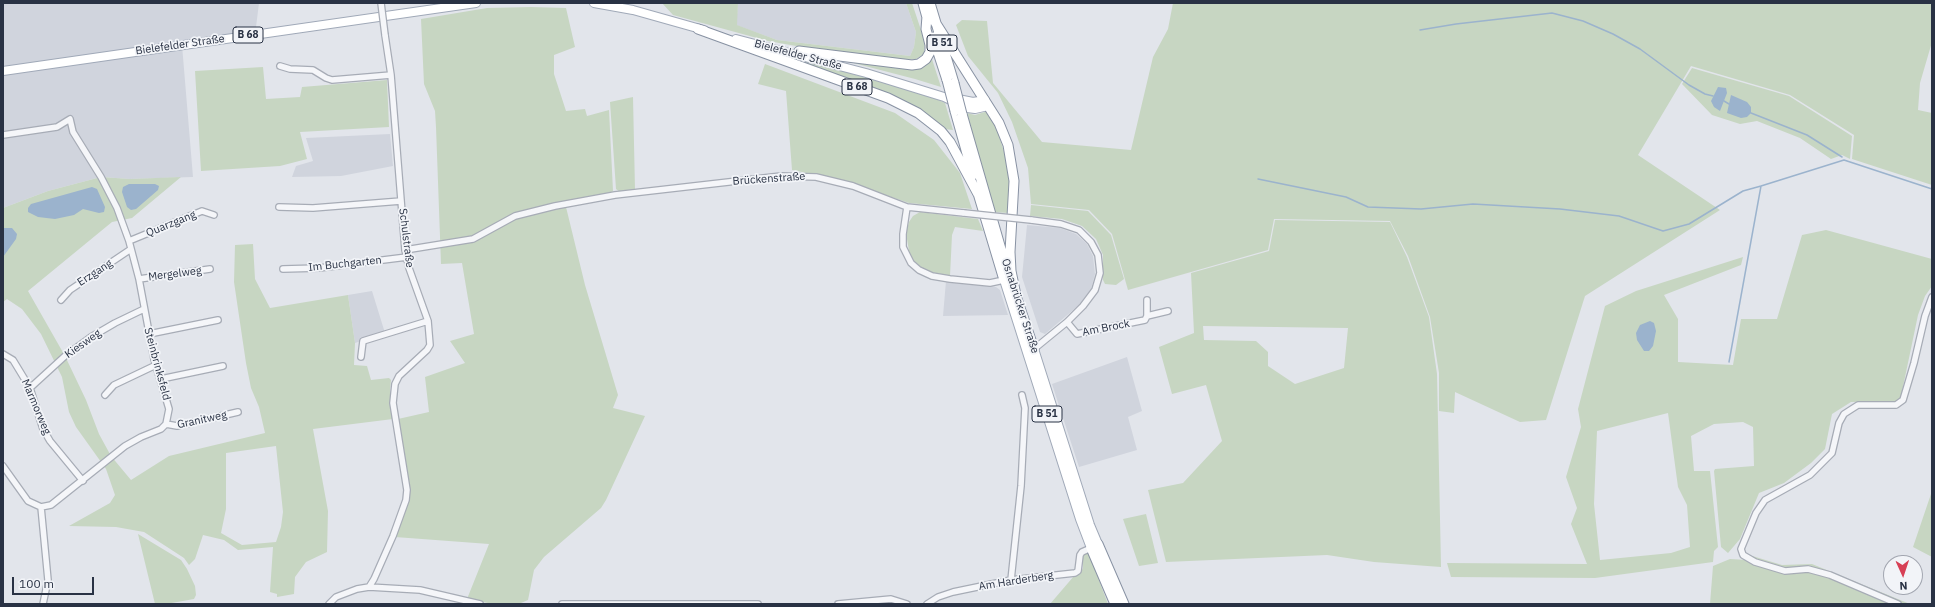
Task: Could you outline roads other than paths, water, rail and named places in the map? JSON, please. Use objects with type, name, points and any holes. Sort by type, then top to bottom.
[{"type":"highway","name":"Osnabrücker Straße","points":[[923,3],[950,81]]},
{"type":"highway","name":"Osnabrücker Straße","points":[[930,3],[959,113],[1017,300],[1034,349]]},
{"type":"highway","name":"B 68","points":[[798,51],[912,66],[919,64],[926,59],[930,52],[926,29],[927,16]]},
{"type":"highway","points":[[936,22],[999,123],[1008,145],[1012,165],[1013,207],[1010,252],[1011,271],[1017,300]]},
{"type":"highway","name":"B 68","points":[[698,29],[881,96],[918,113],[941,131],[950,142],[978,194]]},
{"type":"highway","name":"Osnabrücker Straße","points":[[959,113],[978,194],[1004,280]]},
{"type":"highway","name":"Osnabrücker Straße","points":[[1095,546],[1115,604]]},
{"type":"highway","name":"Osnabrücker Straße","points":[[1095,546],[1124,604]]},
{"type":"main road","name":"Bielefelder Straße","points":[[3,71],[476,3]]},
{"type":"main road","name":"Bielefelder Straße","points":[[594,3],[633,10],[698,29],[866,73],[944,97],[967,108],[975,109],[987,103]]},
{"type":"main road","name":"Bielefelder Straße","points":[[698,29],[798,51],[944,93],[967,102],[987,103]]},
{"type":"main road","name":"Osnabrücker Straße","points":[[1004,280],[1080,520],[1095,546]]},
{"type":"main road","name":"Osnabrücker Straße","points":[[1034,349],[1090,525],[1095,546]]},
{"type":"street","name":"Schulstraße","points":[[369,587],[393,536],[406,500],[407,490],[393,403],[395,384],[399,376],[427,350],[430,345],[428,321],[406,257],[391,75],[381,3]]},
{"type":"street","points":[[280,66],[290,69],[313,70],[332,80],[391,75]]},
{"type":"street","name":"Steinbrinksfeld","points":[[3,135],[57,128],[70,119],[73,132],[102,177],[117,208],[129,241],[139,279],[156,365],[169,409],[166,424]]},
{"type":"street","name":"Brückenstraße","points":[[405,250],[473,239],[515,216],[555,206],[615,195],[781,176],[816,177],[853,186],[907,206],[1061,224],[1079,230],[1091,242],[1098,255],[1100,273],[1094,290],[1083,306],[1067,322],[1034,349]]},
{"type":"street","points":[[279,207],[313,208],[401,202]]},
{"type":"street","points":[[907,206],[903,246],[911,263],[919,270],[932,276],[952,279],[990,283],[1004,280]]},
{"type":"street","name":"Quarzgang","points":[[129,241],[202,211],[214,215]]},
{"type":"street","name":"Erzgang","points":[[61,300],[70,290],[131,249]]},
{"type":"street","name":"Im Buchgarten","points":[[283,269],[319,268],[406,257]]},
{"type":"street","name":"Mergelweg","points":[[139,279],[210,269]]},
{"type":"street","points":[[1898,604],[1830,575],[1808,569],[1785,571],[1755,562],[1743,555],[1741,549],[1756,513],[1765,500],[1810,475],[1832,453],[1839,423],[1844,414],[1858,405],[1896,405],[1903,400],[1914,363],[1925,316],[1932,297]]},
{"type":"street","points":[[1146,300],[1147,316]]},
{"type":"street","name":"Kiesweg","points":[[30,388],[65,356],[91,337],[144,309]]},
{"type":"street","name":"Am Brock","points":[[1067,322],[1077,334],[1145,320],[1147,316],[1168,311]]},
{"type":"street","points":[[149,334],[218,320]]},
{"type":"street","points":[[361,357],[363,341],[428,321]]},
{"type":"street","name":"Marmorweg","points":[[3,354],[13,360],[30,388],[44,430],[50,442],[83,481]]},
{"type":"street","points":[[105,395],[114,385],[156,365]]},
{"type":"street","points":[[161,379],[223,366]]},
{"type":"street","points":[[1011,580],[1021,486],[1025,408],[1022,395]]},
{"type":"street","name":"Granitweg","points":[[166,424],[177,426],[238,412]]},
{"type":"street","points":[[3,466],[28,501],[42,507],[51,505],[125,446],[141,437],[161,429],[166,424]]},
{"type":"street","points":[[42,507],[48,580],[44,604]]},
{"type":"street","name":"Am Harderberg","points":[[927,604],[938,597],[953,592],[1011,580],[1075,573],[1078,571],[1080,555],[1082,552],[1095,546]]},
{"type":"street","points":[[329,604],[336,597],[356,589],[369,587],[420,590],[480,604]]},
{"type":"street","points":[[838,604],[891,599],[907,604]]},
{"type":"street","points":[[562,604],[758,604]]},
{"type":"water","points":[[1718,87],[1726,88],[1727,93],[1720,111],[1714,107],[1711,101]]},
{"type":"water","points":[[1731,95],[1747,102],[1751,107],[1751,113],[1747,117],[1741,118],[1727,113]]},
{"type":"water","points":[[129,184],[155,184],[159,186],[158,190],[136,209],[131,210],[127,207],[122,192],[123,187]]},
{"type":"water","points":[[92,187],[97,189],[105,207],[104,212],[99,213],[83,209],[74,215],[55,219],[38,217],[28,212],[28,208],[31,204]]},
{"type":"water","points":[[3,228],[12,228],[17,234],[16,239],[3,257]]},
{"type":"water","points":[[1650,321],[1654,323],[1656,331],[1653,346],[1649,351],[1644,351],[1637,340],[1636,333],[1640,325]]},
{"type":"waterway","points":[[1420,30],[1456,24],[1552,13],[1583,21],[1613,34],[1640,49],[1689,85],[1705,94],[1713,96]]},
{"type":"waterway","points":[[1724,101],[1729,104]]},
{"type":"waterway","points":[[1751,113],[1807,135],[1842,157]]},
{"type":"waterway","points":[[1729,362],[1761,186],[1844,160],[1932,189]]},
{"type":"waterway","points":[[1258,179],[1346,197],[1368,207],[1421,209],[1473,204],[1560,209],[1619,216],[1663,231],[1689,224],[1743,191],[1761,186]]}]
